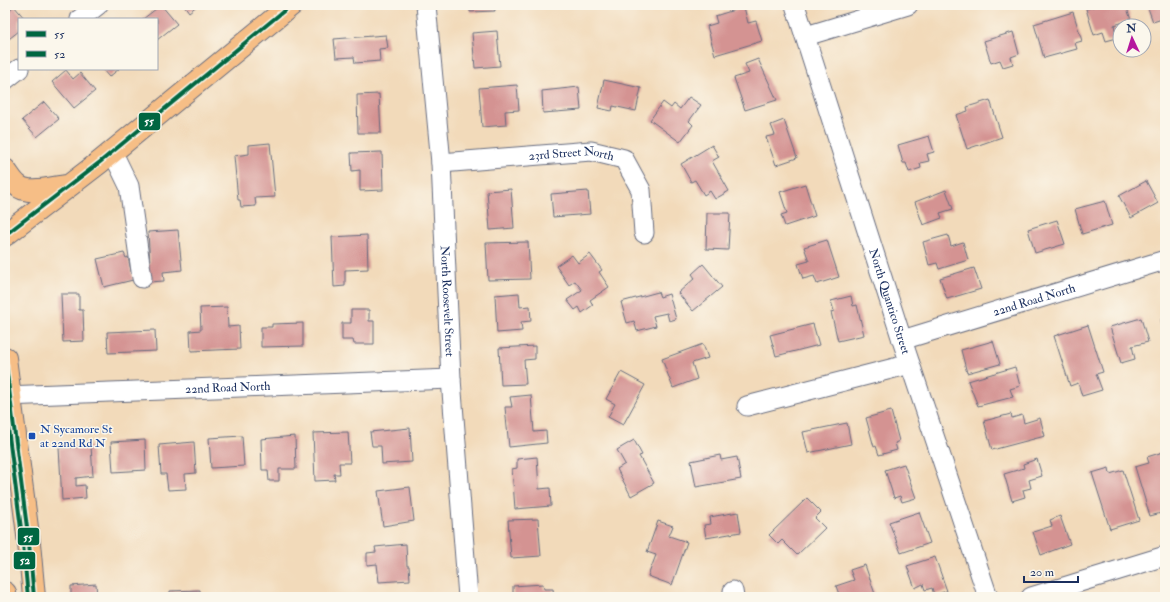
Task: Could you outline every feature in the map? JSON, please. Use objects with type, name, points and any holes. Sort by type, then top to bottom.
[{"type":"main road","points":[[5,235],[291,5]]},
{"type":"main road","points":[[5,170],[18,186],[25,189],[31,190],[67,186]]},
{"type":"main road","points":[[5,358],[8,396],[29,543],[34,597]]},
{"type":"street","points":[[81,18],[98,5]]},
{"type":"street","name":"North Roosevelt Street","points":[[426,5],[441,163],[451,379],[468,597]]},
{"type":"street","name":"North Quantico Street","points":[[795,5],[902,340],[988,597]]},
{"type":"street","points":[[806,36],[908,5]]},
{"type":"street","points":[[5,80],[18,70]]},
{"type":"street","points":[[112,150],[129,186],[142,278]]},
{"type":"street","name":"23rd Street North","points":[[441,163],[591,151],[624,159],[641,190],[644,233]]},
{"type":"street","name":"22nd Road North","points":[[902,340],[1165,260]]},
{"type":"street","points":[[747,406],[910,364]]},
{"type":"street","name":"22nd Road North","points":[[8,396],[451,379]]},
{"type":"street","points":[[1031,597],[1165,556]]},
{"type":"building","points":[[161,5],[177,24],[158,39],[158,18],[144,18]]},
{"type":"building","points":[[184,5],[198,5],[189,12]]},
{"type":"building","points":[[470,5],[494,5],[495,11],[470,12]]},
{"type":"building","points":[[1099,5],[1126,5],[1130,18],[1112,18],[1112,39],[1106,41],[1103,32],[1094,35],[1086,9]]},
{"type":"building","points":[[1147,5],[1165,5],[1165,18],[1153,22]]},
{"type":"building","points":[[14,6],[24,18],[18,18],[18,32],[5,42],[5,14]]},
{"type":"building","points":[[744,7],[748,23],[756,21],[762,41],[715,55],[707,26],[717,23],[715,16]]},
{"type":"building","points":[[1073,12],[1082,41],[1075,43],[1077,49],[1044,58],[1034,24]]},
{"type":"building","points":[[497,31],[500,66],[475,68],[472,33]]},
{"type":"building","points":[[1013,32],[1019,54],[1011,57],[1013,64],[1003,67],[1000,60],[991,63],[984,41]]},
{"type":"building","points":[[386,35],[388,48],[379,49],[380,61],[355,63],[354,57],[336,58],[334,39]]},
{"type":"building","points":[[758,59],[777,100],[745,110],[734,78],[749,73],[745,64]]},
{"type":"building","points":[[66,70],[73,79],[80,73],[95,91],[74,108],[52,82]]},
{"type":"building","points":[[103,70],[118,70],[109,77]]},
{"type":"building","points":[[604,80],[641,88],[636,111],[613,106],[612,111],[598,108]]},
{"type":"building","points":[[517,85],[519,110],[505,111],[506,125],[482,127],[479,88]]},
{"type":"building","points":[[579,87],[581,110],[543,113],[542,91]]},
{"type":"building","points":[[379,94],[381,133],[358,133],[357,95]]},
{"type":"building","points":[[689,97],[701,105],[689,121],[693,125],[680,142],[650,120],[663,102],[671,108],[674,104],[680,109]]},
{"type":"building","points":[[990,100],[1002,137],[967,149],[956,115],[968,111],[967,107]]},
{"type":"building","points":[[44,102],[59,119],[37,137],[22,120]]},
{"type":"building","points":[[784,120],[797,158],[776,165],[766,137],[775,135],[771,125]]},
{"type":"building","points":[[929,136],[934,152],[927,154],[929,161],[920,163],[921,168],[909,172],[906,163],[903,163],[898,145]]},
{"type":"building","points":[[270,143],[275,197],[255,198],[256,206],[241,207],[240,200],[238,200],[234,156],[249,154],[249,145]]},
{"type":"building","points":[[712,145],[719,157],[712,161],[729,191],[715,199],[710,191],[704,195],[695,180],[691,182],[681,164]]},
{"type":"building","points":[[382,152],[383,190],[360,191],[360,170],[352,171],[351,153]]},
{"type":"building","points":[[1146,181],[1158,203],[1131,218],[1119,196]]},
{"type":"building","points":[[805,184],[815,216],[785,226],[781,215],[787,213],[780,192]]},
{"type":"building","points":[[511,189],[514,228],[490,230],[487,191]]},
{"type":"building","points":[[946,190],[953,209],[940,213],[942,218],[923,225],[915,202]]},
{"type":"building","points":[[588,191],[590,214],[553,217],[551,194]]},
{"type":"building","points":[[1105,201],[1112,225],[1082,234],[1075,209]]},
{"type":"building","points":[[707,213],[730,213],[728,250],[706,249]]},
{"type":"building","points":[[1057,220],[1065,244],[1035,253],[1028,229]]},
{"type":"building","points":[[178,230],[182,270],[163,272],[164,281],[149,282],[147,264],[150,264],[148,232]]},
{"type":"building","points":[[367,235],[368,269],[345,270],[345,286],[334,287],[332,237]]},
{"type":"building","points":[[948,235],[951,246],[963,242],[968,260],[939,269],[937,263],[929,265],[923,242]]},
{"type":"building","points":[[827,240],[839,277],[817,284],[814,276],[803,279],[798,264],[809,261],[804,247]]},
{"type":"building","points":[[528,242],[530,279],[488,280],[486,243]]},
{"type":"building","points":[[124,253],[126,258],[128,257],[133,280],[104,287],[97,259]]},
{"type":"building","points":[[590,254],[602,270],[599,272],[609,287],[590,300],[593,305],[582,313],[579,307],[575,310],[567,300],[582,290],[575,281],[569,285],[556,266],[572,255],[578,263]]},
{"type":"building","points":[[703,264],[722,287],[693,311],[678,293],[695,278],[692,274]]},
{"type":"building","points":[[974,268],[981,289],[947,299],[940,278]]},
{"type":"building","points":[[658,292],[660,297],[669,294],[676,319],[669,321],[667,313],[653,316],[656,326],[637,331],[634,321],[627,323],[621,302]]},
{"type":"building","points":[[519,293],[520,307],[530,306],[531,321],[521,322],[522,331],[497,333],[495,295]]},
{"type":"building","points":[[61,294],[79,294],[79,310],[83,310],[84,341],[63,342]]},
{"type":"building","points":[[851,296],[853,306],[857,305],[864,335],[838,341],[831,312],[834,311],[831,301]]},
{"type":"building","points":[[227,307],[228,327],[239,326],[240,349],[191,351],[190,331],[201,330],[200,308]]},
{"type":"building","points":[[351,310],[369,310],[369,321],[374,321],[374,344],[354,344],[353,340],[342,340],[342,323],[351,323]]},
{"type":"building","points":[[1141,318],[1148,342],[1132,346],[1135,359],[1121,363],[1110,327]]},
{"type":"building","points":[[1161,319],[1165,319],[1165,344],[1163,344]]},
{"type":"building","points":[[303,323],[303,346],[261,347],[261,327],[272,327],[272,324]]},
{"type":"building","points":[[813,324],[819,345],[776,356],[770,335]]},
{"type":"building","points":[[1088,325],[1103,372],[1096,374],[1102,390],[1082,396],[1078,383],[1070,386],[1054,336]]},
{"type":"building","points":[[155,330],[156,351],[108,353],[107,332]]},
{"type":"building","points":[[993,341],[1000,364],[967,373],[961,350]]},
{"type":"building","points":[[703,344],[708,358],[692,363],[697,379],[673,388],[662,359]]},
{"type":"building","points":[[535,346],[535,359],[524,360],[526,384],[501,385],[499,348]]},
{"type":"building","points":[[1015,367],[1020,386],[1010,389],[1013,397],[978,406],[968,381]]},
{"type":"building","points":[[621,372],[645,385],[623,425],[608,417],[615,404],[606,399]]},
{"type":"building","points":[[531,395],[534,432],[546,431],[547,443],[509,447],[505,407],[512,407],[510,397]]},
{"type":"building","points":[[891,411],[899,441],[895,443],[897,450],[879,455],[876,446],[874,447],[866,418]]},
{"type":"building","points":[[1011,414],[1012,418],[1022,415],[1024,423],[1040,418],[1045,436],[992,450],[984,421]]},
{"type":"building","points":[[847,423],[851,444],[808,453],[803,432]]},
{"type":"building","points":[[410,428],[412,462],[382,464],[381,446],[372,446],[370,432]]},
{"type":"building","points":[[348,432],[350,463],[339,463],[340,474],[334,474],[335,480],[315,481],[313,433]]},
{"type":"building","points":[[242,436],[244,466],[211,468],[209,438]]},
{"type":"building","points":[[295,436],[296,469],[279,469],[279,481],[269,481],[268,470],[262,470],[261,439]]},
{"type":"building","points":[[145,440],[146,470],[113,472],[111,442]]},
{"type":"building","points":[[634,440],[642,455],[639,456],[654,483],[631,496],[617,469],[625,464],[617,450]]},
{"type":"building","points":[[194,442],[196,473],[185,474],[186,489],[168,490],[166,474],[161,474],[159,445]]},
{"type":"building","points":[[91,446],[93,476],[76,478],[76,486],[85,485],[86,498],[62,500],[59,448]]},
{"type":"building","points":[[1163,452],[1165,458],[1165,512],[1150,516],[1135,467],[1149,463],[1147,457]]},
{"type":"building","points":[[720,455],[721,460],[737,457],[741,479],[696,487],[691,461]]},
{"type":"building","points":[[537,457],[539,489],[550,488],[551,506],[515,509],[512,469],[517,468],[517,459]]},
{"type":"building","points":[[1037,459],[1042,476],[1029,480],[1031,488],[1023,490],[1025,497],[1012,501],[1004,474],[1024,468],[1023,464]]},
{"type":"building","points":[[904,464],[916,498],[902,502],[900,496],[894,498],[885,470]]},
{"type":"building","points":[[1109,468],[1110,474],[1123,470],[1139,520],[1110,529],[1092,473]]},
{"type":"building","points":[[410,487],[414,521],[383,526],[378,491]]},
{"type":"building","points":[[807,498],[821,512],[815,518],[825,528],[797,555],[782,540],[778,544],[769,535]]},
{"type":"building","points":[[738,512],[741,532],[706,538],[704,525],[711,524],[710,517]]},
{"type":"building","points":[[919,512],[930,543],[901,553],[889,522]]},
{"type":"building","points":[[1060,516],[1070,544],[1041,555],[1033,532],[1052,526],[1050,520]]},
{"type":"building","points":[[538,519],[541,556],[511,558],[508,520]]},
{"type":"building","points":[[658,521],[673,526],[669,536],[687,542],[672,585],[648,576],[656,555],[647,552]]},
{"type":"building","points":[[406,544],[407,566],[409,566],[410,580],[379,582],[377,564],[367,565],[367,553],[376,552],[375,547]]},
{"type":"building","points":[[935,557],[947,591],[934,595],[932,588],[925,590],[923,584],[915,588],[907,566]]},
{"type":"building","points":[[865,565],[876,597],[840,597],[836,586],[854,580],[850,570]]},
{"type":"building","points":[[96,584],[97,597],[71,597],[71,586]]},
{"type":"building","points":[[543,584],[544,589],[553,589],[554,597],[513,597],[513,586]]},
{"type":"building","points":[[200,590],[200,597],[170,597],[170,591]]},
{"type":"transit line","name":"55","points":[[5,235],[100,162],[291,5]]},
{"type":"transit line","name":"55","points":[[5,358],[29,543],[34,597]]},
{"type":"transit line","name":"52","points":[[5,405],[23,544],[28,597]]},
{"type":"place","name":"N Sycamore St at 22nd Rd N","points":[[32,436]]}]
